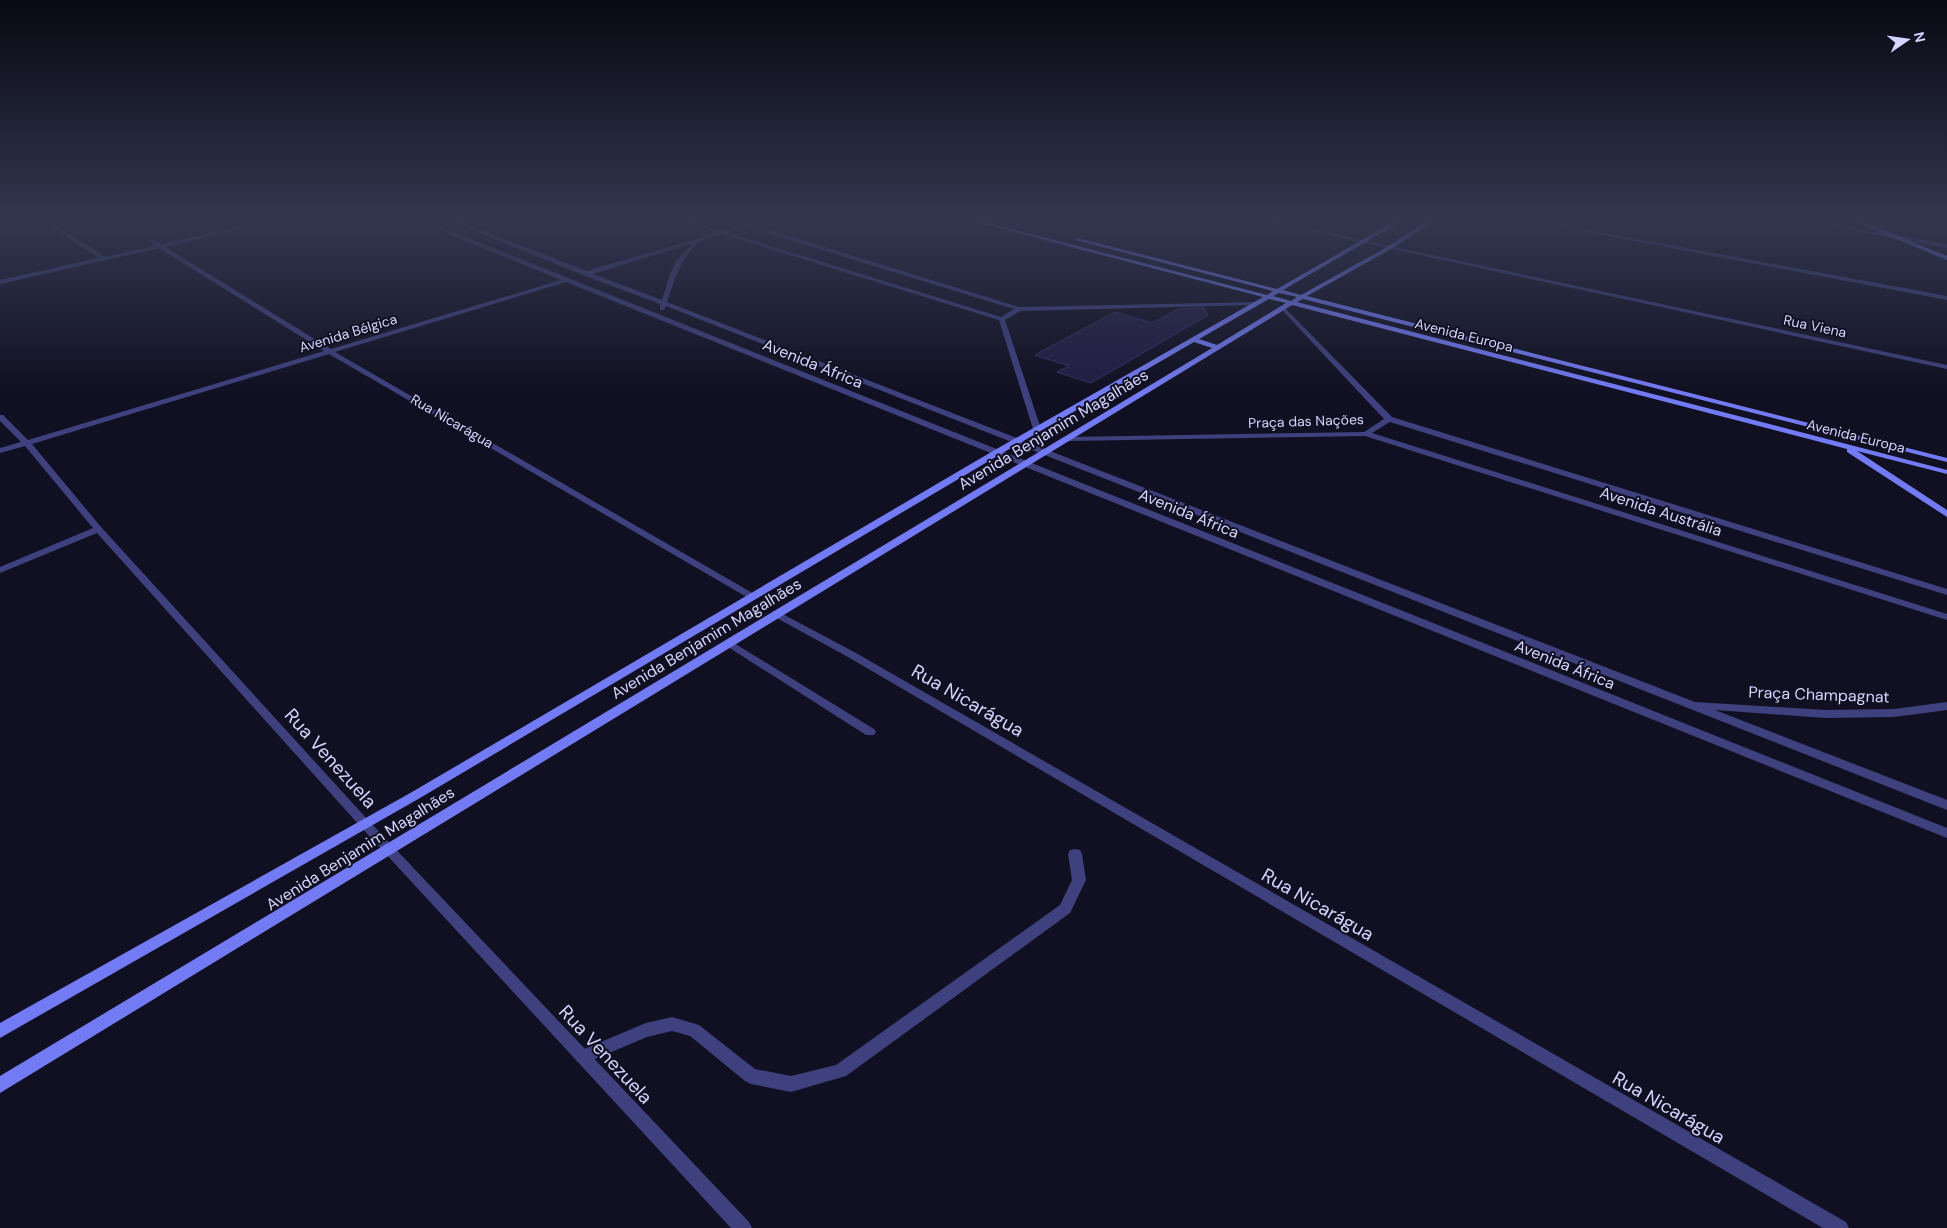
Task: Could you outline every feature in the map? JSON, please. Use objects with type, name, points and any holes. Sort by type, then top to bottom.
[{"type":"main road","name":"Avenida Europa","points":[[1194,278],[1947,472]]},
{"type":"main road","name":"Avenida Europa","points":[[1225,278],[1947,460]]},
{"type":"main road","name":"Avenida Benjamim Magalhães","points":[[0,1031],[433,785],[996,453],[1298,278]]},
{"type":"main road","name":"Avenida Benjamim Magalhães","points":[[0,1085],[1335,278]]},
{"type":"main road","points":[[1192,339],[1219,348]]},
{"type":"main road","points":[[1843,445],[1947,514]]},
{"type":"street","points":[[0,282],[17,278]]},
{"type":"street","name":"Rua Nicarágua","points":[[212,278],[331,352],[753,596]]},
{"type":"street","name":"Avenida África","points":[[561,278],[1947,833]]},
{"type":"street","name":"Avenida Bélgica","points":[[0,451],[571,278]]},
{"type":"street","name":"Avenida África","points":[[598,278],[1947,805]]},
{"type":"street","points":[[660,318],[673,278]]},
{"type":"street","points":[[870,278],[1002,319],[1019,309]]},
{"type":"street","points":[[920,278],[1019,309],[1255,303]]},
{"type":"street","name":"Rua Viena","points":[[1531,278],[1947,367]]},
{"type":"street","points":[[1841,278],[1947,298]]},
{"type":"street","name":"Praça das Nações","points":[[1069,439],[1366,434],[1389,420],[1284,309]]},
{"type":"street","points":[[1002,319],[1037,429]]},
{"type":"street","points":[[752,355],[773,347]]},
{"type":"street","name":"Rua Venezuela","points":[[0,417],[27,443],[98,529],[364,823],[743,1228]]},
{"type":"street","name":"Avenida Austrália","points":[[1389,420],[1947,592]]},
{"type":"street","name":"Avenida Austrália","points":[[1366,434],[1947,617]]},
{"type":"street","points":[[1,571],[98,529]]},
{"type":"street","name":"Rua Nicarágua","points":[[777,614],[870,665],[1840,1228]]},
{"type":"street","points":[[729,643],[870,732]]},
{"type":"street","name":"Praça Champagnat","points":[[1689,704],[1825,714],[1894,713],[1947,706]]},
{"type":"street","points":[[583,1057],[646,1030],[672,1024],[694,1030],[751,1076],[791,1084],[840,1071],[1065,909],[1079,880],[1075,854]]},
{"type":"building","points":[[1204,308],[1208,315],[1091,383],[1057,372],[1069,366],[1035,355],[1115,312],[1152,323],[1178,309]]}]
